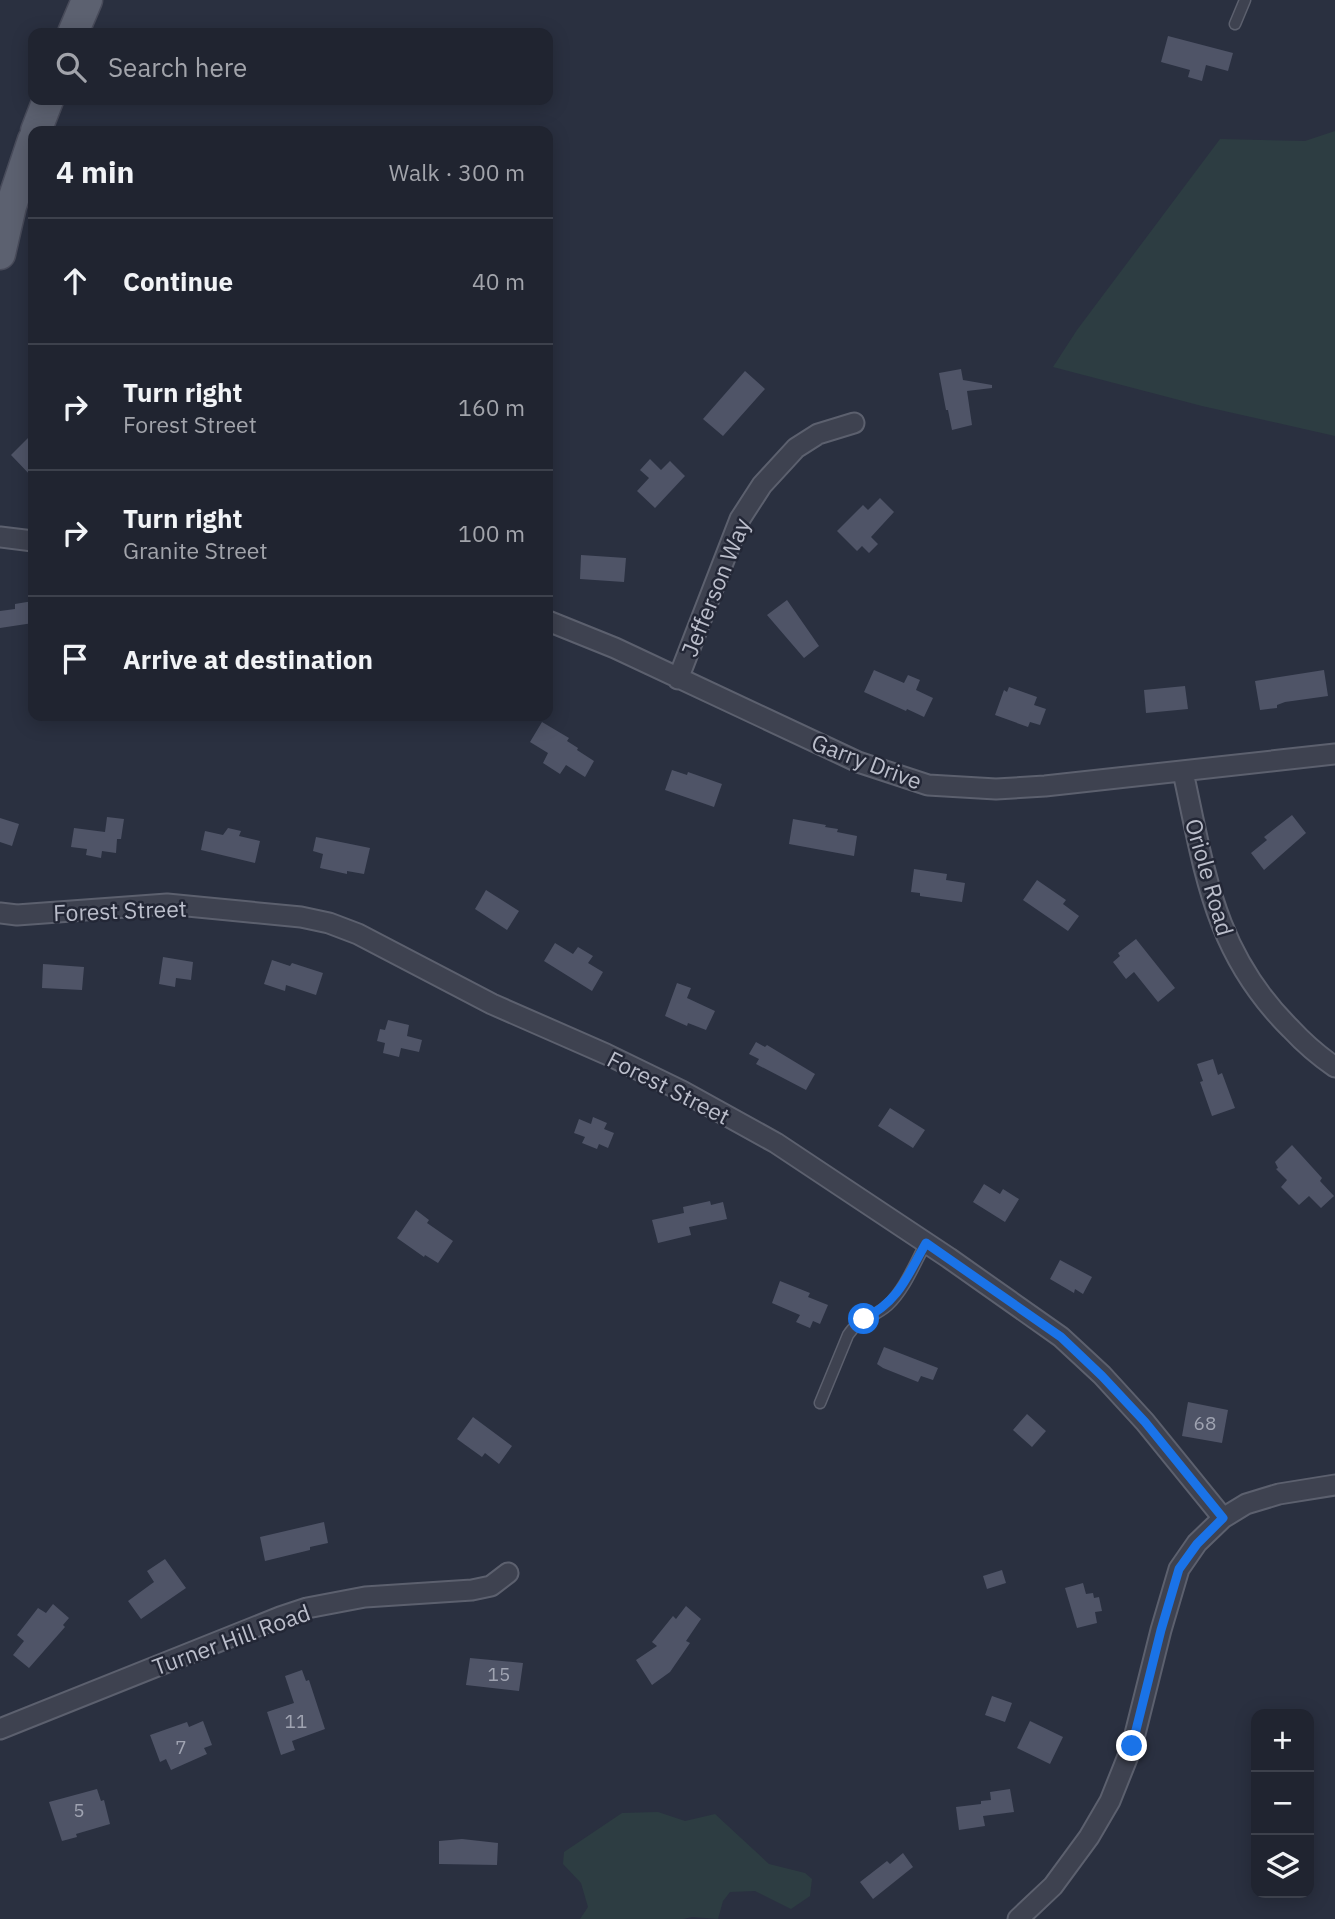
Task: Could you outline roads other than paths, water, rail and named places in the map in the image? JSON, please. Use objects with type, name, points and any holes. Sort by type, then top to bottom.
[{"type":"main road","points":[[76,28],[87,0]]},
{"type":"main road","points":[[38,126],[46,105]]},
{"type":"main road","points":[[0,254],[11,206],[28,155]]},
{"type":"street","name":"Jefferson Way","points":[[678,679],[740,519],[762,485],[802,444],[818,435],[854,423]]},
{"type":"street","points":[[0,537],[28,540]]},
{"type":"street","name":"Garry Drive","points":[[553,623],[615,648],[858,762],[928,785],[996,789],[1045,786],[1335,754]]},
{"type":"street","name":"Oriole Road","points":[[1183,772],[1210,895],[1232,951],[1263,1000],[1306,1044],[1335,1067]]},
{"type":"street","name":"Forest Street","points":[[0,913],[17,915],[167,904],[301,917],[329,923],[358,934],[492,1004],[682,1091],[776,1143],[1061,1337],[1145,1422],[1223,1518]]},
{"type":"street","points":[[1018,1919],[1053,1886],[1110,1801],[1132,1746],[1179,1569],[1197,1544],[1223,1518],[1246,1504],[1279,1494],[1335,1485]]},
{"type":"street","name":"Turner Hill Road","points":[[0,1729],[307,1608],[393,1594],[472,1590],[491,1586],[508,1573]]},
{"type":"lane","points":[[1234,24],[1245,0]]},
{"type":"lane","points":[[820,1403],[848,1335],[854,1326],[888,1304],[897,1294],[926,1243]]}]
